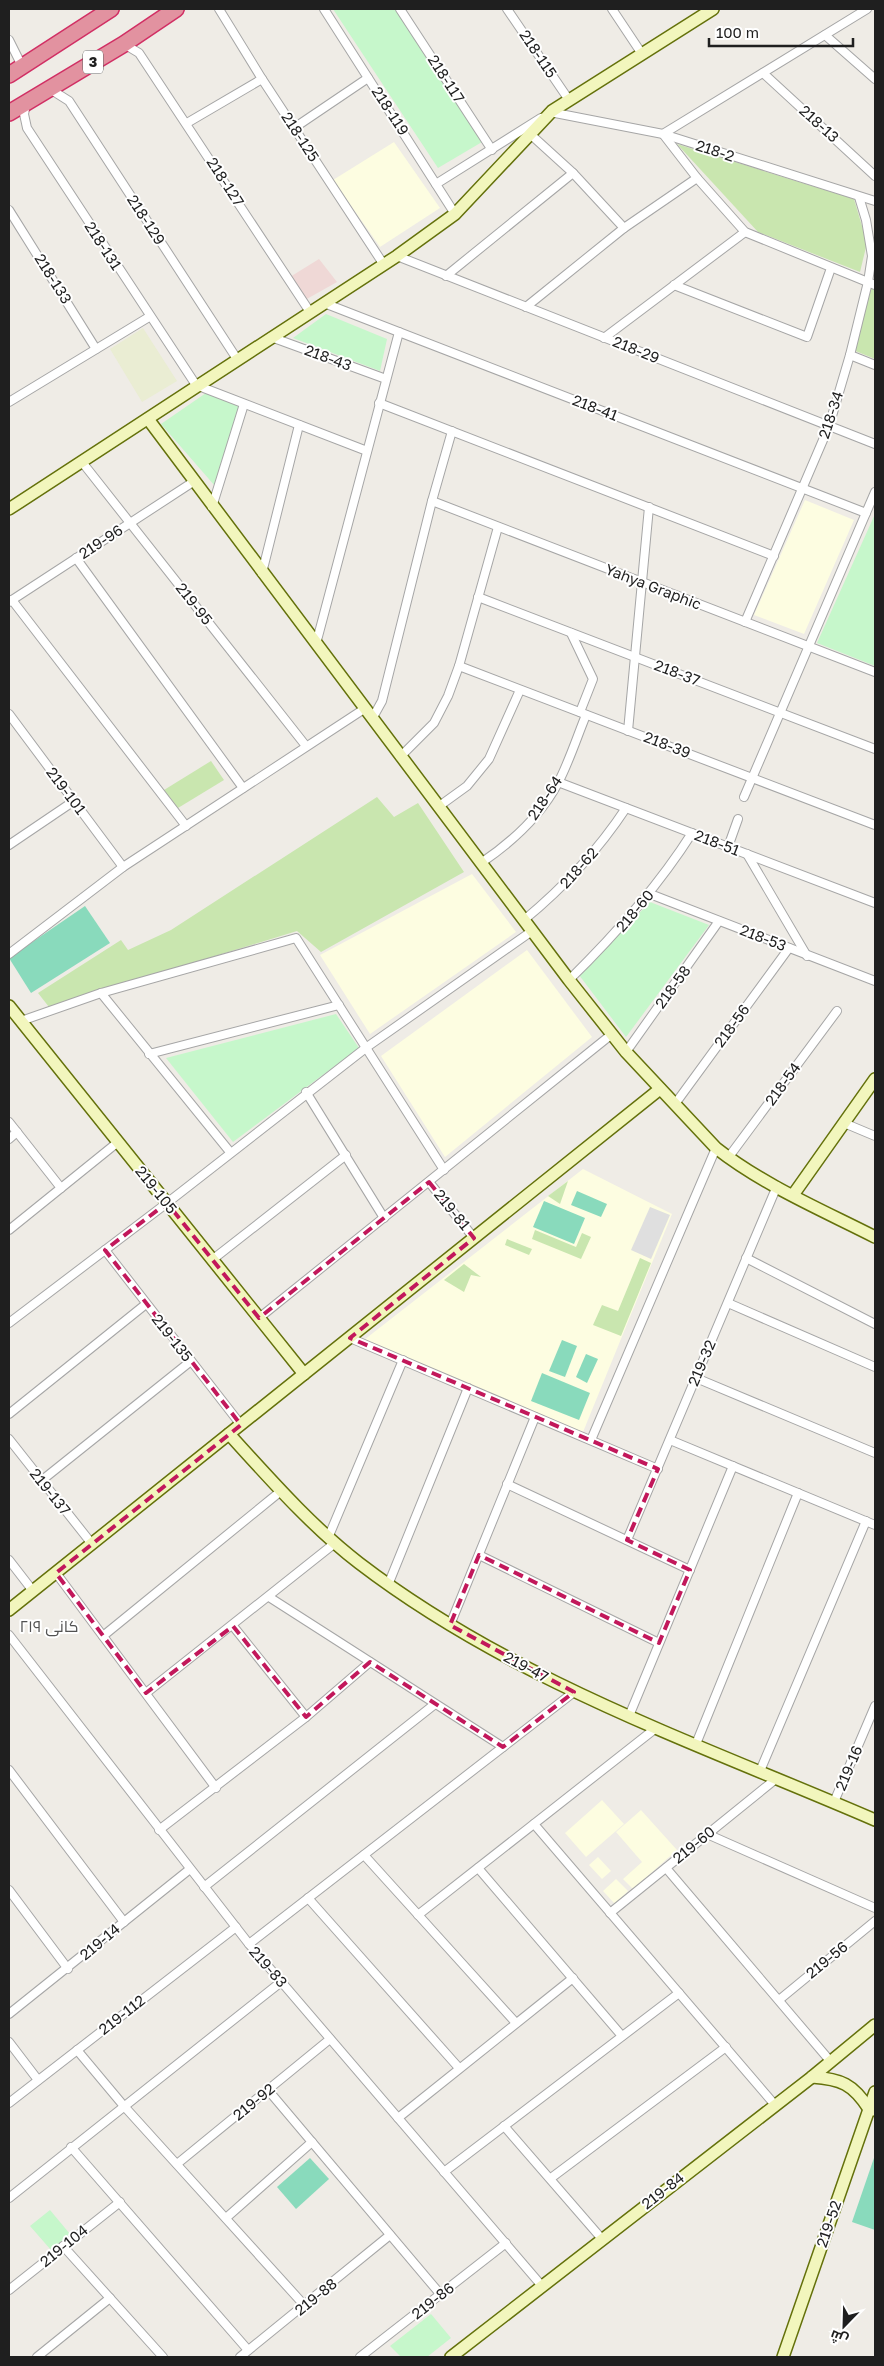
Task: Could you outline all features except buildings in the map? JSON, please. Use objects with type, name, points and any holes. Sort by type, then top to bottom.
[{"type":"highway","name":"3","points":[[9,75],[111,9]]},
{"type":"highway","name":"3","points":[[9,113],[124,44],[176,9]]},
{"type":"street","name":"218-125","points":[[219,9],[262,79],[384,265]]},
{"type":"street","name":"218-119","points":[[324,9],[455,214]]},
{"type":"street","name":"218-117","points":[[400,9],[492,150]]},
{"type":"street","name":"218-115","points":[[507,9],[569,100]]},
{"type":"street","points":[[612,9],[642,54]]},
{"type":"street","points":[[436,184],[712,9]]},
{"type":"street","points":[[867,9],[663,134],[697,178],[745,232],[872,284]]},
{"type":"street","points":[[825,35],[875,79]]},
{"type":"street","points":[[9,40],[22,66]]},
{"type":"street","name":"218-127","points":[[124,44],[139,53],[310,312]]},
{"type":"street","name":"218-13","points":[[763,73],[875,176]]},
{"type":"street","points":[[294,128],[368,78]]},
{"type":"street","points":[[187,124],[262,79]]},
{"type":"street","name":"218-129","points":[[49,88],[60,93],[69,101],[237,359]]},
{"type":"street","name":"218-131","points":[[26,102],[24,114],[27,128],[149,317],[196,386]]},
{"type":"street","points":[[9,509],[384,265],[455,214],[529,133],[552,111]]},
{"type":"street","name":"218-2","points":[[552,111],[663,134],[875,201]]},
{"type":"street","points":[[529,133],[573,173],[624,228]]},
{"type":"street","points":[[446,276],[573,173]]},
{"type":"street","points":[[526,307],[624,228],[697,178]]},
{"type":"street","name":"218-34","points":[[745,622],[829,426],[872,284],[870,238],[859,196]]},
{"type":"street","name":"218-133","points":[[9,210],[96,349]]},
{"type":"street","points":[[604,338],[745,232]]},
{"type":"street","name":"218-29","points":[[397,256],[875,444]]},
{"type":"street","points":[[674,285],[807,337],[831,268]]},
{"type":"street","name":"218-41","points":[[324,303],[866,513]]},
{"type":"street","points":[[9,401],[149,317]]},
{"type":"street","points":[[316,644],[398,332]]},
{"type":"street","name":"218-43","points":[[271,337],[386,380]]},
{"type":"street","points":[[850,355],[875,365]]},
{"type":"street","points":[[196,386],[367,452]]},
{"type":"street","points":[[380,403],[774,556]]},
{"type":"street","points":[[212,507],[244,404]]},
{"type":"street","points":[[148,419],[193,482],[532,932],[626,1052],[716,1148],[728,1158],[793,1195],[875,1237]]},
{"type":"street","points":[[262,573],[299,425]]},
{"type":"street","points":[[372,719],[382,701],[432,501],[452,431]]},
{"type":"street","name":"219-95","points":[[82,462],[306,746]]},
{"type":"street","name":"219-96","points":[[11,601],[193,482]]},
{"type":"street","points":[[744,797],[875,492]]},
{"type":"street","name":"Yahya Graphic","points":[[432,501],[875,672]]},
{"type":"street","points":[[628,731],[649,507]]},
{"type":"street","points":[[400,757],[434,723],[448,696],[459,666],[498,527]]},
{"type":"street","points":[[76,558],[244,788]]},
{"type":"street","name":"218-37","points":[[478,598],[875,749]]},
{"type":"street","points":[[11,601],[186,826]]},
{"type":"street","name":"218-64","points":[[480,863],[517,836],[546,801],[558,782],[583,714],[592,679],[571,633]]},
{"type":"street","name":"218-39","points":[[459,666],[875,825]]},
{"type":"street","points":[[438,807],[467,786],[489,760],[520,690]]},
{"type":"street","points":[[9,954],[123,867],[364,709]]},
{"type":"street","name":"219-101","points":[[9,714],[123,867]]},
{"type":"street","name":"218-51","points":[[558,782],[875,903]]},
{"type":"street","points":[[9,845],[74,801]]},
{"type":"street","name":"218-62","points":[[524,920],[572,878],[601,844],[626,808]]},
{"type":"street","points":[[728,847],[738,819]]},
{"type":"street","name":"218-60","points":[[569,980],[622,928],[650,894],[692,833]]},
{"type":"street","points":[[746,854],[807,956]]},
{"type":"street","name":"218-53","points":[[650,894],[875,982]]},
{"type":"street","name":"218-58","points":[[626,1052],[719,922]]},
{"type":"street","points":[[9,1323],[167,1203],[306,1092],[532,932]]},
{"type":"street","points":[[21,1021],[101,993],[296,938],[444,1170]]},
{"type":"street","name":"218-56","points":[[675,1104],[790,948]]},
{"type":"street","points":[[101,993],[230,1152]]},
{"type":"street","points":[[149,1054],[339,1005]]},
{"type":"street","name":"219-105","points":[[9,1006],[304,1374]]},
{"type":"street","name":"218-54","points":[[728,1158],[837,1010]]},
{"type":"street","points":[[259,1318],[612,1034]]},
{"type":"street","points":[[793,1195],[875,1080]]},
{"type":"street","points":[[9,1610],[660,1089]]},
{"type":"street","points":[[306,1092],[384,1218]]},
{"type":"street","points":[[9,1122],[61,1188]]},
{"type":"street","points":[[844,1123],[875,1136]]},
{"type":"street","points":[[9,1139],[17,1132]]},
{"type":"street","points":[[9,1230],[118,1142]]},
{"type":"street","points":[[591,1440],[716,1148]]},
{"type":"street","points":[[212,1260],[346,1155]]},
{"type":"street","name":"219-81","points":[[429,1182],[474,1238]]},
{"type":"street","name":"219-32","points":[[627,1540],[777,1186]]},
{"type":"street","name":"219-135","points":[[105,1250],[241,1425]]},
{"type":"street","points":[[746,1258],[875,1324]]},
{"type":"street","points":[[728,1303],[875,1367]]},
{"type":"street","points":[[9,1414],[146,1304]]},
{"type":"street","points":[[350,1338],[658,1469]]},
{"type":"street","points":[[146,1693],[270,1597],[332,1541],[402,1360]]},
{"type":"street","points":[[41,1481],[191,1361]]},
{"type":"street","points":[[696,1378],[875,1453]]},
{"type":"street","points":[[388,1585],[468,1388]]},
{"type":"street","points":[[450,1625],[535,1417]]},
{"type":"street","name":"219-47","points":[[229,1434],[332,1541],[388,1585],[450,1625],[574,1692],[875,1820]]},
{"type":"street","name":"219-137","points":[[9,1439],[92,1544]]},
{"type":"street","points":[[670,1440],[875,1525]]},
{"type":"street","points":[[629,1716],[734,1466]]},
{"type":"street","points":[[507,1484],[690,1570]]},
{"type":"street","points":[[102,1636],[282,1491]]},
{"type":"street","points":[[696,1744],[798,1493]]},
{"type":"street","points":[[760,1771],[866,1521]]},
{"type":"street","points":[[479,1555],[659,1643]]},
{"type":"street","points":[[9,1560],[33,1591]]},
{"type":"street","points":[[56,1573],[216,1788]]},
{"type":"street","points":[[270,1597],[502,1747]]},
{"type":"street","points":[[233,1626],[306,1717]]},
{"type":"street","name":"219-83","points":[[9,1635],[249,1944],[542,2286]]},
{"type":"street","points":[[159,1830],[306,1717],[370,1662]]},
{"type":"street","points":[[249,1944],[574,1692]]},
{"type":"street","points":[[204,1888],[435,1704]]},
{"type":"street","name":"219-16","points":[[834,1802],[875,1706]]},
{"type":"street","points":[[418,1915],[656,1728]]},
{"type":"street","points":[[9,1770],[124,1922]]},
{"type":"street","name":"219-60","points":[[610,1913],[777,1778]]},
{"type":"street","points":[[534,1824],[775,2105]]},
{"type":"street","points":[[707,1834],[875,1908]]},
{"type":"street","points":[[364,1855],[516,2023]]},
{"type":"street","points":[[478,1868],[622,2036]]},
{"type":"street","points":[[666,1868],[831,2062]]},
{"type":"street","name":"219-14","points":[[9,2014],[68,1969],[190,1869]]},
{"type":"street","points":[[9,1890],[68,1969]]},
{"type":"street","points":[[308,1898],[459,2068]]},
{"type":"street","name":"219-56","points":[[779,2000],[875,1921]]},
{"type":"street","name":"219-112","points":[[9,2102],[236,1928]]},
{"type":"street","points":[[398,2118],[573,1978]]},
{"type":"street","points":[[9,2198],[70,2147],[281,1982]]},
{"type":"street","points":[[444,2172],[679,1993]]},
{"type":"street","name":"219-84","points":[[451,2357],[812,2077],[875,2025]]},
{"type":"street","name":"219-92","points":[[177,2164],[330,2039]]},
{"type":"street","points":[[9,2042],[38,2080]]},
{"type":"street","points":[[551,2178],[726,2047]]},
{"type":"street","points":[[77,2050],[123,2105],[305,2306]]},
{"type":"street","points":[[812,2077],[841,2081],[862,2097],[872,2110]]},
{"type":"street","points":[[268,2090],[441,2295]]},
{"type":"street","name":"219-52","points":[[783,2357],[872,2110],[875,2092]]},
{"type":"street","points":[[504,2126],[602,2239]]},
{"type":"street","points":[[226,2218],[312,2142]]},
{"type":"street","points":[[70,2147],[248,2350]]},
{"type":"street","name":"219-104","points":[[9,2290],[120,2202]]},
{"type":"street","name":"219-88","points":[[240,2357],[390,2235]]},
{"type":"street","name":"219-86","points":[[360,2357],[506,2243]]},
{"type":"street","points":[[63,2246],[163,2357]]},
{"type":"street","points":[[37,2357],[110,2298]]},
{"type":"highlighted area","points":[[429,1182],[474,1238],[350,1338],[658,1469],[627,1540],[690,1570],[659,1643],[479,1555],[450,1625],[574,1692],[503,1747],[370,1662],[306,1717],[233,1626],[146,1693],[56,1573],[241,1425],[105,1250],[167,1203],[259,1318]]},
{"type":"shaded area","points":[[394,142],[440,208],[380,247],[333,180]]},
{"type":"shaded area","points":[[319,259],[337,282],[305,300],[290,277]]},
{"type":"shaded area","points":[[143,328],[177,381],[142,402],[110,349]]},
{"type":"shaded area","points":[[805,500],[854,520],[804,634],[754,615]]},
{"type":"shaded area","points":[[472,874],[516,932],[370,1034],[320,955]]},
{"type":"shaded area","points":[[527,950],[592,1037],[445,1157],[381,1056]]},
{"type":"shaded area","points":[[583,1169],[672,1214],[583,1432],[364,1340]]},
{"type":"shaded area","points":[[650,1207],[670,1215],[651,1259],[631,1250]]},
{"type":"shaded area","points":[[602,1800],[624,1824],[586,1857],[565,1833]]},
{"type":"shaded area","points":[[641,1810],[677,1850],[633,1889],[623,1879],[642,1862],[616,1832]]},
{"type":"shaded area","points":[[598,1857],[611,1871],[602,1879],[589,1865]]},
{"type":"shaded area","points":[[616,1879],[628,1891],[615,1904],[603,1891]]},
{"type":"green space","points":[[333,9],[399,9],[482,142],[438,168]]},
{"type":"green space","points":[[677,144],[854,199],[867,243],[860,272],[758,232]]},
{"type":"green space","points":[[870,288],[875,290],[875,359],[853,350]]},
{"type":"green space","points":[[326,314],[387,339],[380,371],[293,338]]},
{"type":"green space","points":[[206,393],[241,403],[215,486],[161,424]]},
{"type":"green space","points":[[875,514],[875,666],[817,643]]},
{"type":"green space","points":[[211,761],[224,780],[178,808],[164,790]]},
{"type":"green space","points":[[377,797],[394,817],[418,803],[464,872],[321,952],[297,931],[49,1007],[38,993],[121,940],[128,950],[171,930]]},
{"type":"green space","points":[[650,902],[709,925],[626,1037],[579,975]]},
{"type":"green space","points":[[85,906],[110,943],[31,993],[9,958]]},
{"type":"green space","points":[[336,1014],[359,1048],[233,1142],[166,1058]]},
{"type":"green space","points":[[568,1181],[560,1204],[548,1196]]},
{"type":"green space","points":[[577,1191],[607,1204],[601,1217],[571,1205]]},
{"type":"green space","points":[[544,1201],[585,1218],[574,1244],[533,1227]]},
{"type":"green space","points":[[535,1230],[576,1247],[582,1233],[591,1237],[581,1259],[532,1239]]},
{"type":"green space","points":[[507,1239],[532,1249],[529,1255],[505,1245]]},
{"type":"green space","points":[[640,1258],[651,1263],[621,1336],[593,1325],[602,1305],[618,1311]]},
{"type":"green space","points":[[464,1264],[481,1277],[471,1275],[464,1292],[444,1280]]},
{"type":"green space","points":[[562,1340],[577,1346],[565,1377],[549,1371]]},
{"type":"green space","points":[[586,1354],[598,1359],[587,1383],[576,1377]]},
{"type":"green space","points":[[542,1373],[590,1393],[579,1420],[531,1401]]},
{"type":"green space","points":[[875,2155],[875,2230],[852,2222]]},
{"type":"green space","points":[[310,2158],[329,2179],[296,2209],[277,2187]]},
{"type":"green space","points":[[50,2210],[70,2234],[51,2250],[30,2226]]},
{"type":"green space","points":[[431,2314],[451,2338],[427,2357],[401,2357],[390,2346]]},
{"type":"district","name":"کانی ٢١٩","points":[[49,1626]]}]
